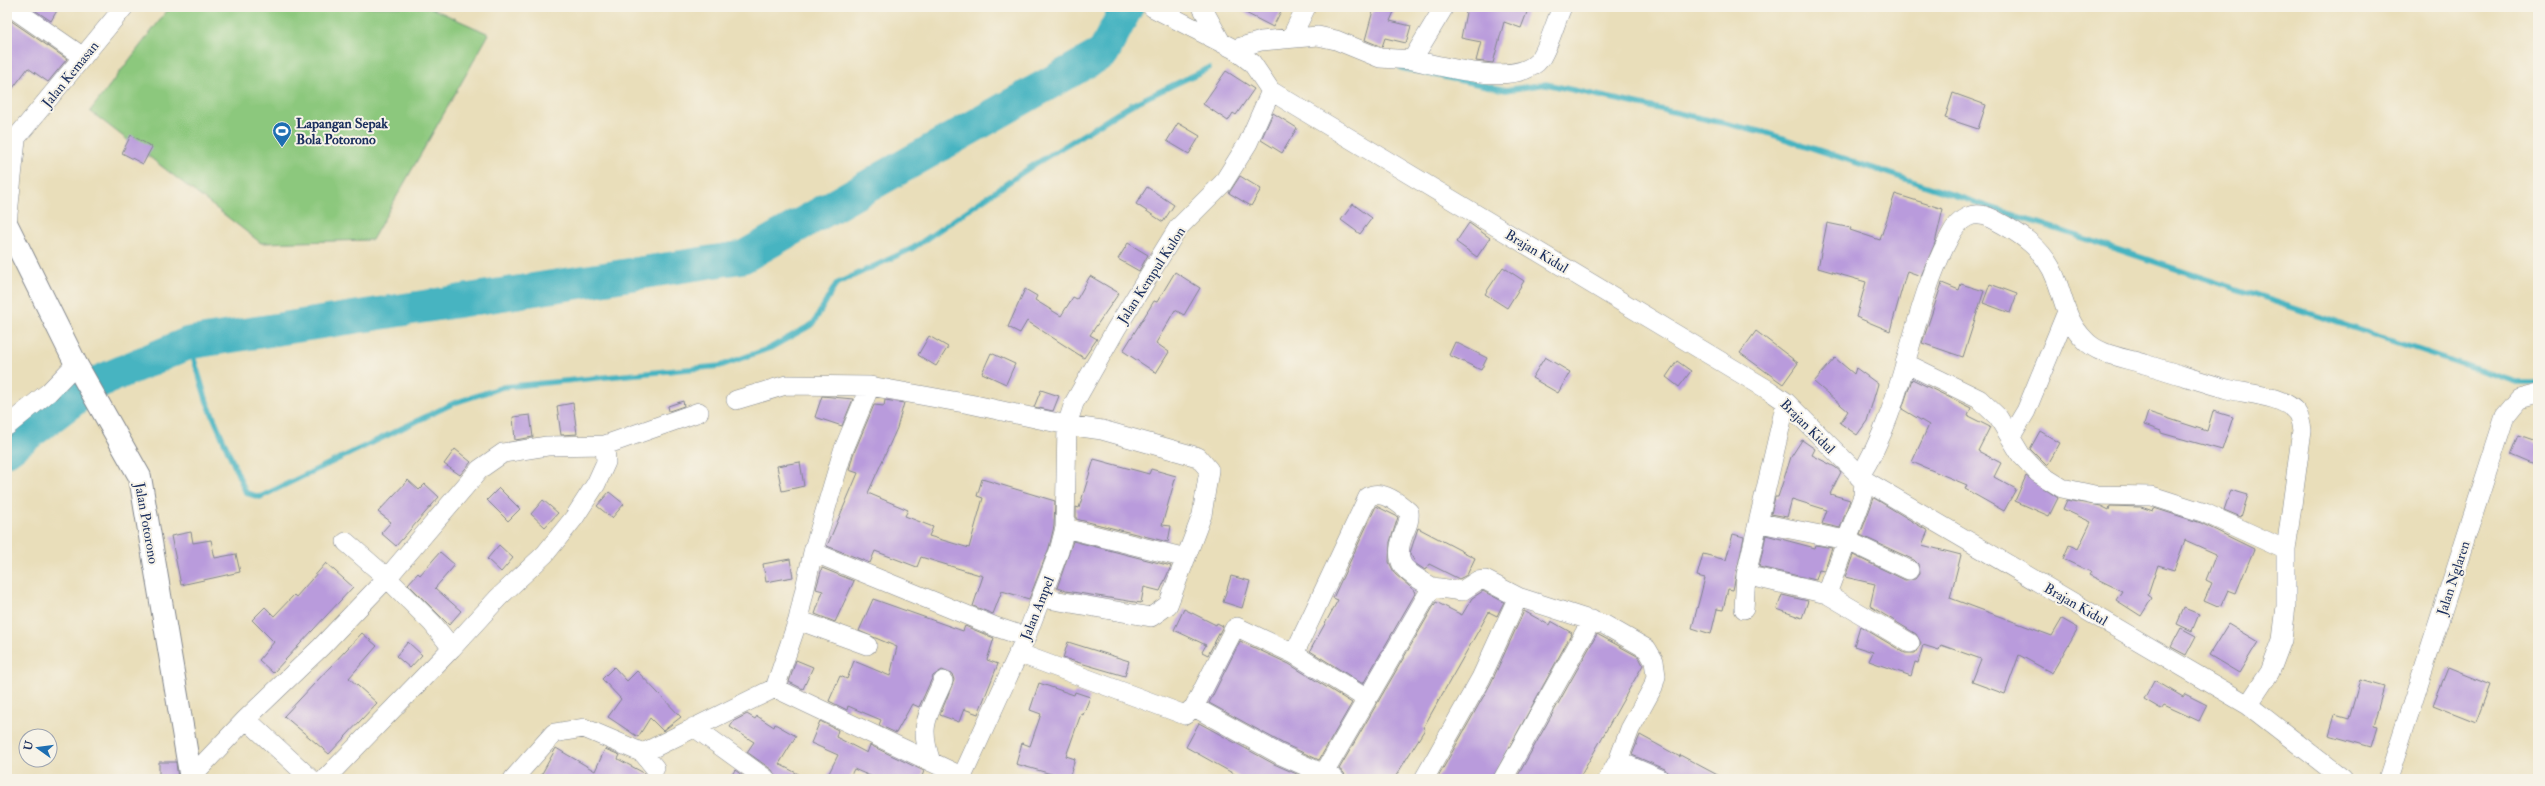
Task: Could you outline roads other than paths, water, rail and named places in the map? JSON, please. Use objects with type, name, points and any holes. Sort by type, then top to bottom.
[{"type":"street","points":[[11,7],[83,57]]},
{"type":"street","name":"Jalan Kemasan","points":[[7,224],[11,144],[124,7]]},
{"type":"street","points":[[1202,7],[1227,45]]},
{"type":"street","points":[[1291,38],[1306,7]]},
{"type":"street","points":[[1412,60],[1444,7]]},
{"type":"street","points":[[1154,8],[1227,45],[1318,36],[1336,40],[1380,58],[1412,60],[1478,73],[1506,73],[1529,69],[1540,58],[1562,7]]},
{"type":"street","name":"Brajan Kidul","points":[[1227,45],[1252,63],[1271,91],[1786,402],[1861,479],[2248,705],[2343,779]]},
{"type":"street","name":"Jalan Kempul Kulon","points":[[1067,425],[1074,403],[1116,329],[1178,228],[1227,176],[1248,143],[1271,91]]},
{"type":"street","points":[[1827,594],[1863,496],[1861,479],[1874,452],[1937,261],[1954,228],[1967,216],[1989,217],[2014,230],[2035,246],[2056,278],[2066,314],[2085,342],[2106,352],[2229,390],[2267,396],[2286,404],[2297,413],[2302,430],[2286,550],[2286,606],[2282,640],[2270,672],[2248,705]]},
{"type":"street","name":"Jalan Potorono","points":[[7,224],[76,364],[140,477],[190,778]]},
{"type":"street","points":[[2011,436],[2026,411],[2066,314]]},
{"type":"street","points":[[1904,363],[1979,399],[1998,417],[2011,436],[2021,455],[2038,473],[2062,488],[2094,495],[2152,496],[2205,513],[2286,550]]},
{"type":"street","points":[[7,426],[48,392],[76,364]]},
{"type":"street","points":[[736,400],[786,385],[870,386],[975,405],[1067,425],[1102,430],[1141,439],[1198,457],[1204,462],[1209,470],[1206,501],[1168,605],[1156,615],[1151,617],[1042,598]]},
{"type":"street","points":[[643,753],[774,688],[798,620],[813,552],[843,451],[870,386]]},
{"type":"street","name":"Jalan Nglaren","points":[[2388,779],[2505,416],[2519,399],[2538,394]]},
{"type":"street","points":[[1744,609],[1746,575],[1760,524],[1786,402]]},
{"type":"street","points":[[190,778],[246,719],[387,578],[480,469],[503,453],[547,446],[605,444],[699,412]]},
{"type":"street","name":"Jalan Ampel","points":[[961,777],[1022,645],[1042,598],[1059,551],[1065,528],[1067,425]]},
{"type":"street","points":[[325,779],[452,648],[498,598],[545,554],[574,518],[596,484],[606,462],[605,444]]},
{"type":"street","points":[[1294,654],[1368,497],[1372,494],[1384,495],[1409,512],[1410,518],[1401,540],[1398,558],[1406,573],[1432,587],[1462,591],[1477,581],[1485,580],[1518,597],[1592,620],[1647,649],[1654,661],[1656,676],[1653,687],[1630,729],[1618,761],[1608,779]]},
{"type":"street","points":[[1760,524],[1846,540],[1909,570]]},
{"type":"street","points":[[1065,528],[1186,558]]},
{"type":"street","points":[[346,542],[387,578],[432,623],[452,648]]},
{"type":"street","points":[[813,552],[996,627],[1022,645],[1065,669],[1168,710],[1185,715],[1194,707],[1234,629],[1238,627],[1247,630],[1294,654],[1367,699]]},
{"type":"street","points":[[1746,575],[1827,594],[1910,643]]},
{"type":"street","points":[[1194,707],[1280,754],[1329,776],[1367,699],[1432,587]]},
{"type":"street","points":[[1424,779],[1481,678],[1518,597]]},
{"type":"street","points":[[798,620],[867,645]]},
{"type":"street","points":[[1503,779],[1592,620]]},
{"type":"street","points":[[931,762],[924,741],[925,724],[943,681]]},
{"type":"street","points":[[774,688],[961,777]]},
{"type":"street","points":[[246,719],[311,779]]},
{"type":"street","points":[[694,727],[766,779]]},
{"type":"street","points":[[513,779],[554,733],[584,728],[643,753],[655,768]]},
{"type":"street","points":[[1618,761],[1660,779]]},
{"type":"waterway","points":[[7,450],[96,383],[189,343],[743,257],[1103,53],[1127,7]]},
{"type":"waterway","points":[[189,343],[207,402],[246,493],[260,497],[454,403],[503,387],[720,366],[770,348],[813,324],[836,284],[913,248],[1032,166],[1131,105],[1209,68]]},
{"type":"waterway","points":[[1401,68],[1506,90],[1546,84],[1764,132],[2516,382],[2538,382]]},
{"type":"place","name":"Lapangan Sepak Bola Potorono","points":[[282,148]]}]
